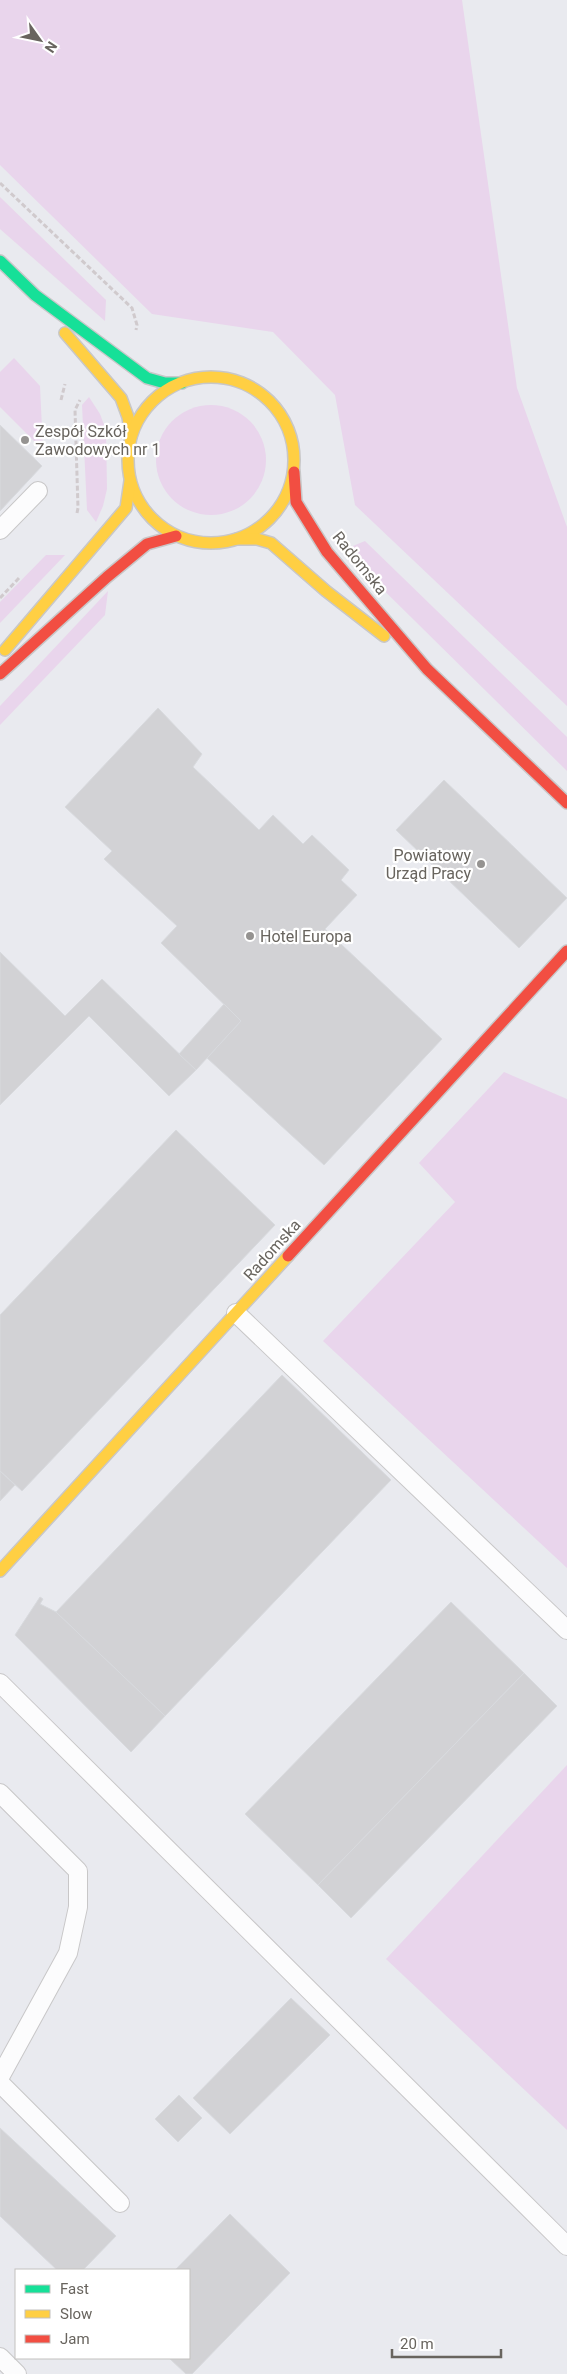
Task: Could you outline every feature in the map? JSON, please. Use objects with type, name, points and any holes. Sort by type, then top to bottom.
[{"type":"street","points":[[0,260],[35,295],[72,342],[121,398],[131,436]]},
{"type":"street","points":[[35,295],[147,378],[165,383],[182,383]]},
{"type":"street","points":[[0,656],[126,508],[130,481],[128,458],[131,436],[141,416],[161,394],[182,383],[205,377],[228,379],[250,387],[269,402],[284,420],[292,443],[294,466],[288,490],[277,510],[256,530],[237,539],[217,543],[196,542],[176,536],[158,525],[148,514],[139,502],[130,481]]},
{"type":"street","name":"Radomska","points":[[294,466],[296,502],[327,552],[427,669]]},
{"type":"street","points":[[0,674],[107,577],[147,544],[176,536]]},
{"type":"street","name":"Radomska","points":[[237,539],[257,539],[271,544],[326,591],[427,669],[567,802]]},
{"type":"street","name":"Radomska","points":[[0,1570],[567,951]]},
{"type":"lane","points":[[0,530],[38,492]]},
{"type":"lane","points":[[236,1313],[567,1630]]},
{"type":"lane","points":[[0,1683],[567,2246]]},
{"type":"lane","points":[[0,1793],[78,1870],[78,1907],[68,1953],[0,2077]]},
{"type":"lane","points":[[0,2083],[120,2203]]},
{"type":"lane","points":[[0,2357],[18,2374]]},
{"type":"path","points":[[0,182],[132,308],[137,325],[134,337]]},
{"type":"path","points":[[61,400],[65,382]]},
{"type":"shaded area","points":[[0,0],[462,0],[517,388],[567,527],[567,706],[355,505],[335,395],[273,332],[152,314],[0,165]]},
{"type":"shaded area","points":[[0,197],[106,300],[105,321],[0,229]]},
{"type":"shaded area","points":[[14,358],[40,386],[43,450],[0,407],[0,372]]},
{"type":"shaded area","points":[[89,397],[100,414],[106,430],[107,489],[103,506],[96,522],[87,510],[82,405]]},
{"type":"shaded area","points":[[211,405],[232,409],[250,421],[262,439],[266,460],[262,481],[250,499],[232,511],[211,515],[190,511],[172,499],[160,481],[156,460],[160,439],[172,421],[190,409]]},
{"type":"shaded area","points":[[365,541],[567,737],[567,771],[343,550]]},
{"type":"shaded area","points":[[46,555],[65,555],[0,623],[0,602]]},
{"type":"shaded area","points":[[108,591],[105,615],[0,725],[0,706]]},
{"type":"shaded area","points":[[504,1072],[567,1099],[567,1568],[323,1341],[455,1202],[419,1163]]},
{"type":"shaded area","points":[[567,1765],[567,2130],[386,1959]]},
{"type":"building","points":[[0,425],[42,466],[0,511]]},
{"type":"building","name":"Hotel Europa","points":[[158,708],[202,754],[193,767],[259,830],[273,815],[303,844],[312,835],[349,870],[341,880],[357,895],[325,929],[442,1039],[324,1165],[207,1058],[241,1021],[161,943],[177,926],[104,859],[112,851],[65,807]]},
{"type":"building","name":"Powiatowy Urząd Pracy","points":[[444,780],[567,898],[519,948],[396,830]]},
{"type":"building","points":[[0,952],[65,1016],[102,979],[196,1070],[169,1096],[89,1016],[0,1105]]},
{"type":"building","points":[[224,1004],[241,1021],[196,1070],[179,1054]]},
{"type":"building","points":[[176,1130],[275,1225],[22,1491],[0,1471],[0,1315]]},
{"type":"building","points":[[282,1375],[391,1480],[165,1716],[56,1612]]},
{"type":"building","points":[[0,1471],[15,1485],[0,1501]]},
{"type":"building","points":[[40,1597],[43,1599],[40,1604],[56,1612],[165,1716],[131,1752],[15,1635]]},
{"type":"building","points":[[451,1602],[524,1673],[318,1885],[245,1814]]},
{"type":"building","points":[[524,1673],[557,1706],[351,1918],[318,1885]]},
{"type":"building","points":[[291,1998],[330,2035],[230,2134],[193,2098]]},
{"type":"building","points":[[179,2095],[202,2118],[178,2142],[155,2119]]},
{"type":"building","points":[[0,2128],[116,2236],[84,2269],[56,2269],[0,2216]]},
{"type":"building","points":[[230,2214],[290,2273],[192,2374],[186,2374],[170,2359],[190,2359],[190,2269],[176,2269]]},
{"type":"traffic: fast","points":[[0,261],[35,295],[147,378],[165,383],[182,383]]},
{"type":"traffic: slow","points":[[65,333],[121,398],[128,417],[131,436]]},
{"type":"traffic: slow","points":[[211,377],[235,381],[250,387],[275,408],[284,421],[290,436],[294,460],[290,484],[284,499],[263,524],[250,533],[235,539],[211,543],[187,539],[172,533],[147,512],[138,499],[132,484],[128,460],[132,436],[138,421],[159,396],[172,387],[187,381],[211,377]]},
{"type":"traffic: slow","points":[[5,650],[126,508],[130,481]]},
{"type":"traffic: slow","points":[[237,539],[257,539],[271,543],[326,591],[384,636]]},
{"type":"traffic: slow","points":[[0,1571],[288,1256]]},
{"type":"traffic: jam","points":[[294,472],[296,502],[327,552],[427,669],[567,803]]},
{"type":"traffic: jam","points":[[0,674],[107,577],[147,544],[176,536]]},
{"type":"traffic: jam","points":[[288,1256],[567,951]]},
{"type":"place","name":"Zespół Szkół Zawodowych nr 1","points":[[25,440]]},
{"type":"place","name":"Powiatowy Urząd Pracy","points":[[481,864]]},
{"type":"place","name":"Hotel Europa","points":[[250,936]]}]
